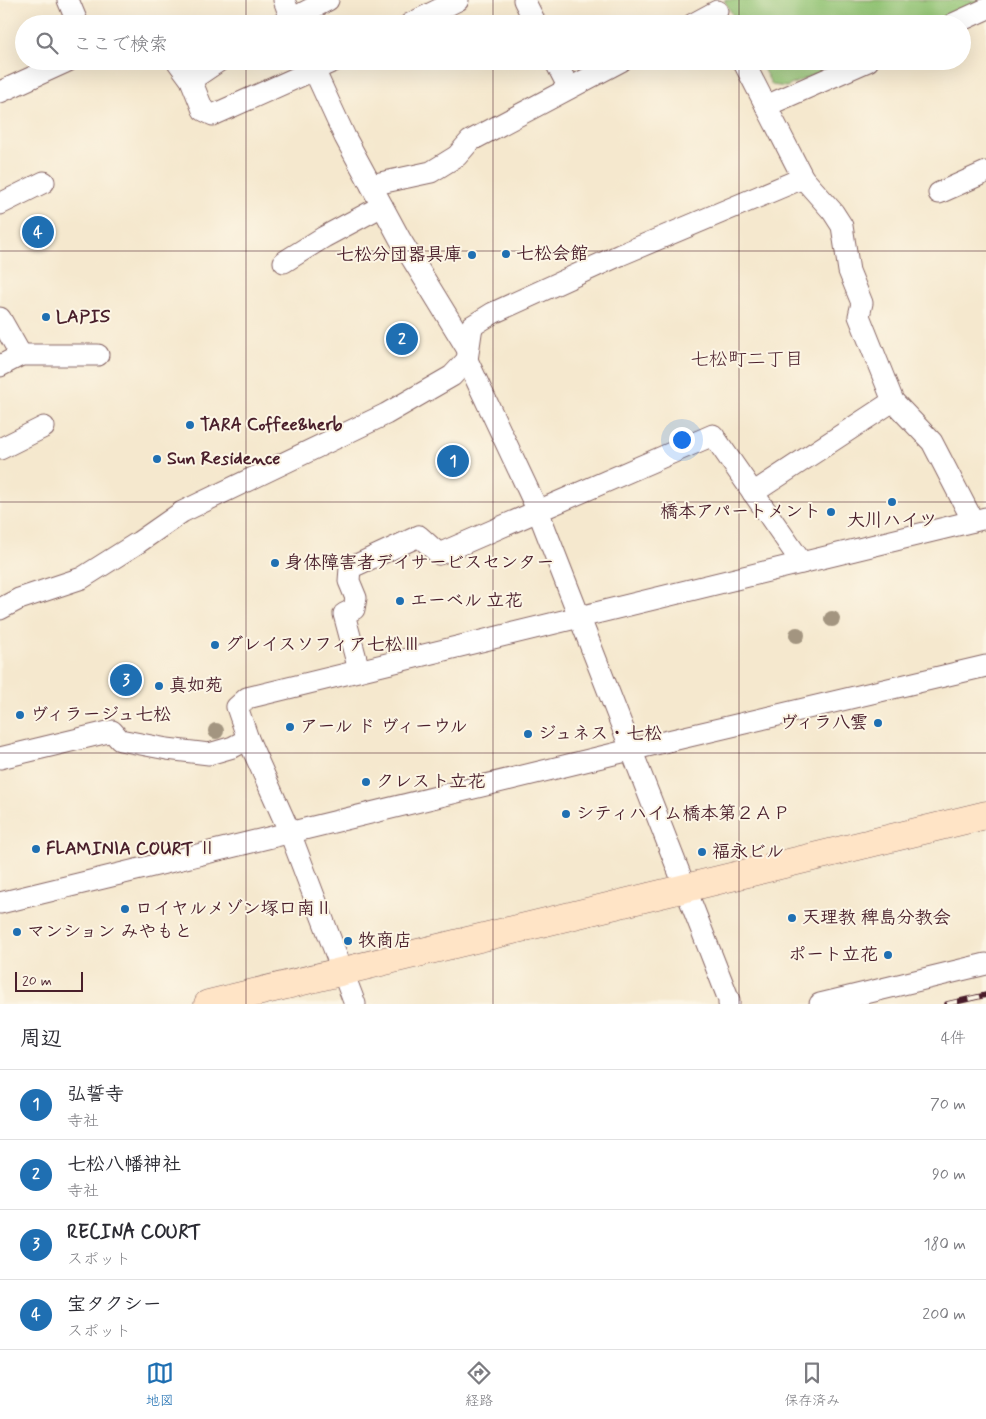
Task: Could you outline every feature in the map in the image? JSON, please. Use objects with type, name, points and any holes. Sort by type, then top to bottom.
[{"type":"street","points":[[68,0],[74,15]]},
{"type":"street","points":[[292,15],[328,0]]},
{"type":"street","points":[[428,15],[458,0]]},
{"type":"street","points":[[524,0],[532,15]]},
{"type":"street","points":[[971,16],[986,9]]},
{"type":"street","points":[[0,92],[48,70]]},
{"type":"street","points":[[184,70],[191,80],[203,110],[213,115],[305,70]]},
{"type":"street","points":[[191,80],[206,70]]},
{"type":"street","points":[[315,70],[345,137],[400,239],[467,355],[538,511],[729,1004]]},
{"type":"street","points":[[560,70],[569,88]]},
{"type":"street","points":[[371,185],[431,172],[457,156],[470,141],[604,70]]},
{"type":"street","points":[[355,1004],[290,833],[248,739],[237,706],[248,698],[358,670],[979,519],[932,442],[893,401],[859,316],[862,303],[849,271],[842,226],[833,212],[803,178],[748,70]]},
{"type":"street","points":[[766,106],[848,70]]},
{"type":"street","points":[[939,193],[986,172]]},
{"type":"street","points":[[0,609],[19,599],[82,578],[182,512],[386,414],[452,376],[467,355],[472,326],[493,312],[620,255],[803,178]]},
{"type":"street","points":[[0,204],[44,182]]},
{"type":"street","points":[[284,262],[324,237],[382,206]]},
{"type":"street","points":[[0,318],[21,355]]},
{"type":"street","points":[[0,366],[21,355],[98,355]]},
{"type":"street","points":[[754,493],[893,401]]},
{"type":"street","points":[[0,450],[44,427]]},
{"type":"street","points":[[358,670],[344,614],[354,609],[356,598],[349,581],[350,568],[419,536],[439,554],[713,435],[802,563]]},
{"type":"street","points":[[0,903],[630,750],[986,666]]},
{"type":"street","points":[[0,758],[112,731],[120,740],[167,749],[209,754],[233,747],[248,739]]},
{"type":"street","points":[[208,1004],[986,815]]},
{"type":"street","points":[[820,1004],[986,964]]},
{"type":"green space","points":[[724,0],[985,0],[951,15],[733,15]]},
{"type":"green space","points":[[764,70],[825,70],[786,87],[772,85]]},
{"type":"railway","points":[[947,1004],[986,995]]},
{"type":"place","name":"宝タクシー","points":[[38,232]]},
{"type":"place","name":"七松会館","points":[[506,254]]},
{"type":"place","name":"七松分団器具庫","points":[[472,255]]},
{"type":"place","name":"LAPIS","points":[[46,317]]},
{"type":"place","name":"七松八幡神社","points":[[402,339]]},
{"type":"place","name":"TARA Coffee&herb","points":[[190,425]]},
{"type":"place","name":"Sun Residence","points":[[157,459]]},
{"type":"place","name":"弘誓寺","points":[[453,461]]},
{"type":"place","name":"大川ハイツ","points":[[892,502]]},
{"type":"place","name":"橋本アパートメント","points":[[831,512]]},
{"type":"place","name":"身体障害者デイサービスセンター","points":[[275,563]]},
{"type":"place","name":"エーベル 立花","points":[[400,601]]},
{"type":"place","name":"グレイスソフィア七松Ⅲ","points":[[215,645]]},
{"type":"place","name":"RECINA COURT","points":[[126,680]]},
{"type":"place","name":"真如苑","points":[[159,686]]},
{"type":"place","name":"ヴィラージュ七松","points":[[20,715]]},
{"type":"place","name":"ヴィラ八雲","points":[[878,723]]},
{"type":"place","name":"アール ド ヴィーウル","points":[[290,727]]},
{"type":"place","name":"ジュネス・七松","points":[[528,734]]},
{"type":"place","name":"クレスト立花","points":[[366,782]]},
{"type":"place","name":"シティハイム橋本第２ＡＰ","points":[[566,814]]},
{"type":"place","name":"FLAMINIA COURT Ⅱ","points":[[36,849]]},
{"type":"place","name":"福永ビル","points":[[702,852]]},
{"type":"place","name":"ロイヤルメゾン塚口南Ⅱ","points":[[125,909]]},
{"type":"place","name":"天理教 稗島分教会","points":[[792,918]]},
{"type":"place","name":"マンション みやもと","points":[[17,932]]},
{"type":"place","name":"牧商店","points":[[348,941]]},
{"type":"place","name":"ポート立花","points":[[888,955]]},
{"type":"district","name":"七松町二丁目","points":[[747,359]]}]
